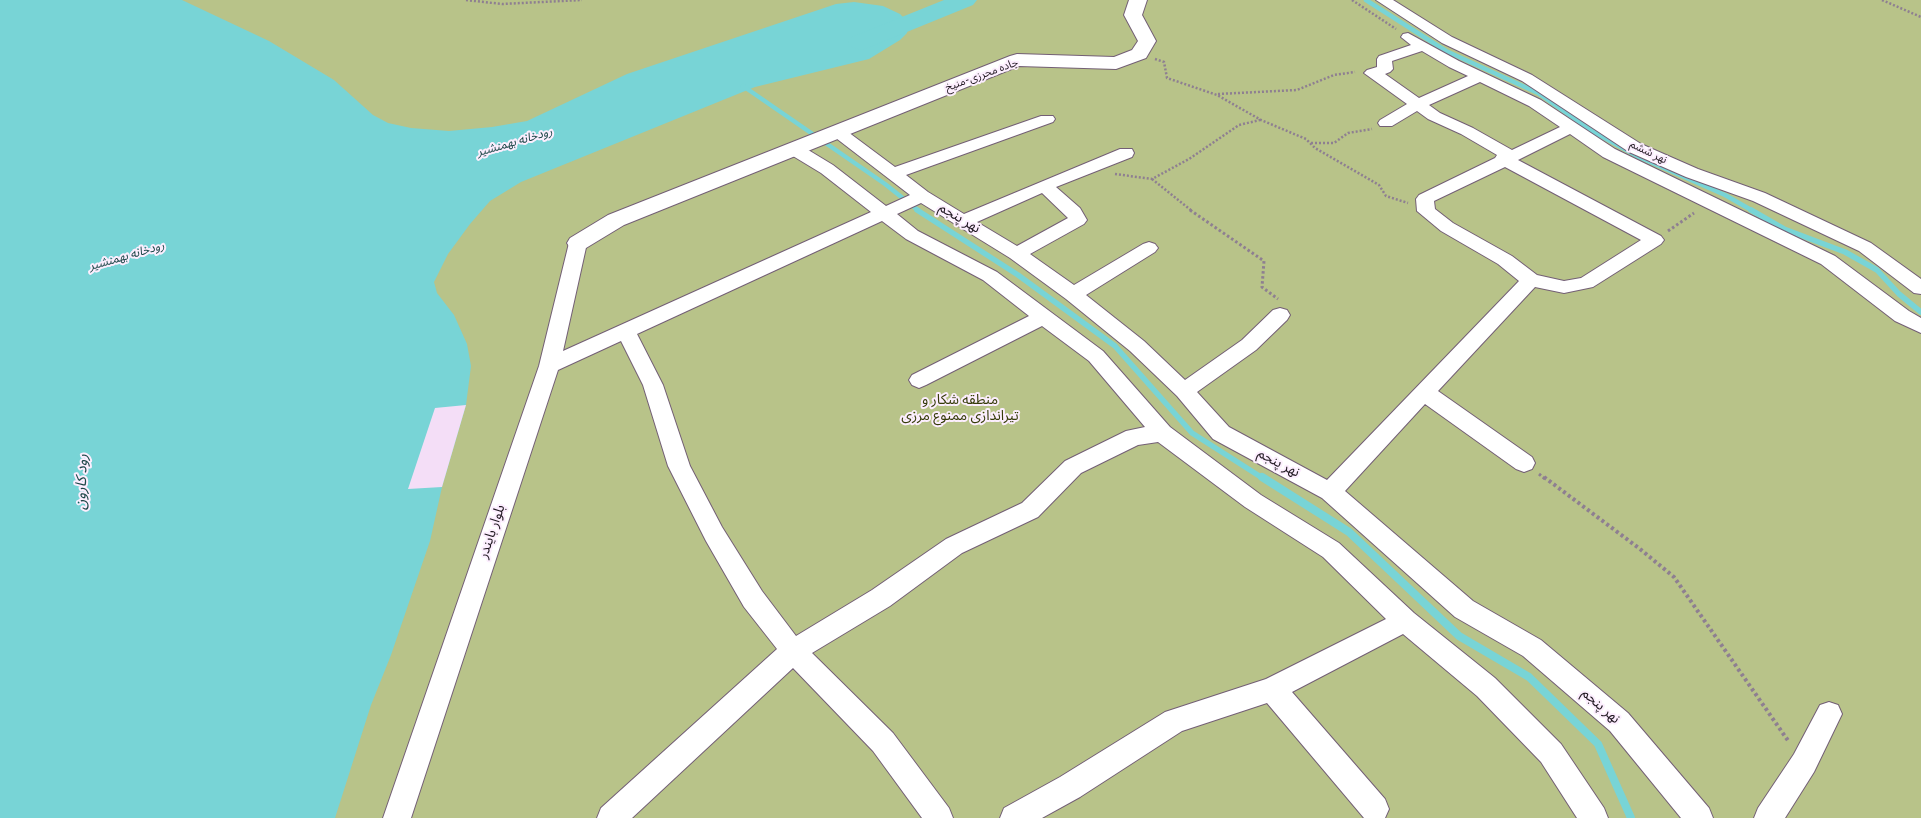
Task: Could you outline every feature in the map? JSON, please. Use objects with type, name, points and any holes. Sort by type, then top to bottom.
[{"type":"main road","points":[[1138,0],[1133,15],[1147,41],[1139,54]]},
{"type":"main road","name":"جاده محرزی-منیخ","points":[[802,146],[1017,60],[1116,63],[1139,54]]},
{"type":"main road","points":[[578,243],[616,220],[802,146]]},
{"type":"street","name":"نهر ششم","points":[[1384,0],[1448,40],[1527,78],[1635,148],[1692,173],[1759,197],[1865,247],[1921,288]]},
{"type":"street","points":[[1408,37],[1454,64],[1535,103],[1609,153],[1828,260],[1902,316],[1921,326]]},
{"type":"street","points":[[1372,73],[1385,69],[1384,59],[1424,46]]},
{"type":"street","points":[[1372,73],[1394,86],[1434,116],[1467,131],[1507,158],[1655,240],[1586,283],[1564,287],[1531,280],[1505,260],[1448,227],[1426,211],[1426,199],[1507,158],[1570,128]]},
{"type":"street","points":[[1386,123],[1418,104],[1481,76]]},
{"type":"street","points":[[893,174],[1047,119]]},
{"type":"street","name":"نهر پنجم","points":[[834,133],[893,174],[906,204],[912,235],[990,276],[1096,356],[1162,433],[1253,501],[1331,550],[1405,621],[1486,687],[1551,752],[1594,818]]},
{"type":"street","name":"نهر پنجم","points":[[802,146],[827,169],[906,204],[964,221],[1017,254],[1073,294],[1137,346],[1184,391],[1220,433],[1330,492],[1464,609],[1532,648],[1619,722],[1699,818]]},
{"type":"street","points":[[964,221],[1126,152]]},
{"type":"street","points":[[1017,254],[1078,220],[1074,212],[1044,186]]},
{"type":"street","points":[[549,366],[906,204]]},
{"type":"street","name":"بلوار بایندر","points":[[397,818],[549,366],[578,243]]},
{"type":"street","points":[[1073,294],[1149,248]]},
{"type":"street","points":[[1330,492],[1531,280]]},
{"type":"street","points":[[1184,391],[1249,345],[1280,316]]},
{"type":"street","points":[[919,380],[1043,317]]},
{"type":"street","points":[[626,331],[653,385],[679,466],[714,534],[753,599],[793,651],[883,742],[940,818]]},
{"type":"street","points":[[1424,392],[1524,463]]},
{"type":"street","points":[[612,818],[793,651],[881,598],[954,546],[1030,510],[1073,467],[1134,437],[1162,433]]},
{"type":"street","points":[[1014,818],[1070,787],[1174,721],[1272,690],[1405,621]]},
{"type":"street","points":[[1272,690],[1375,809]]},
{"type":"street","points":[[1768,818],[1804,763],[1829,714]]},
{"type":"path","points":[[466,0],[502,4],[582,0]]},
{"type":"path","points":[[1352,0],[1408,37]]},
{"type":"path","points":[[1882,0],[1921,17]]},
{"type":"path","points":[[1139,54],[1164,62],[1167,78],[1189,83],[1217,94],[1260,120],[1306,139],[1311,144],[1379,185],[1386,196],[1401,202],[1426,206]]},
{"type":"path","points":[[1217,94],[1297,90],[1334,75],[1352,72],[1372,73]]},
{"type":"path","points":[[1152,179],[1189,159],[1239,125],[1260,120]]},
{"type":"path","points":[[1311,144],[1334,142],[1348,133],[1376,128],[1386,123]]},
{"type":"path","points":[[1083,170],[1152,179],[1189,209],[1264,261],[1262,287],[1279,300],[1280,316]]},
{"type":"path","points":[[1655,240],[1709,202]]},
{"type":"path","points":[[1524,463],[1640,549],[1674,577],[1804,763]]},
{"type":"green space","name":"منطقه شکار و تیراندازی ممنوع مرزی","points":[[0,0],[1921,0],[1921,818],[0,818]]},
{"type":"water","name":"رود کارون","points":[[0,0],[182,0],[269,41],[334,80],[373,115],[388,123],[411,128],[449,131],[492,127],[527,121],[627,74],[836,4],[854,2],[883,6],[900,14],[906,20],[908,27],[907,33],[900,40],[869,59],[755,87],[521,182],[490,201],[448,254],[434,282],[437,293],[454,315],[467,344],[471,366],[466,405],[442,487],[430,541],[391,655],[371,705],[335,818],[0,818]]},
{"type":"pier","points":[[466,405],[442,487],[408,489],[435,408]]},
{"type":"waterway","name":"رودخانه بهمنشیر","points":[[861,42],[965,0]]},
{"type":"waterway","points":[[1366,0],[1446,51],[1538,93],[1592,131],[1639,157],[1725,195],[1753,211]]},
{"type":"waterway","points":[[743,86],[885,184],[919,211]]},
{"type":"waterway","points":[[917,210],[1018,275],[1115,346],[1192,433],[1264,479]]},
{"type":"waterway","points":[[1751,210],[1784,229],[1845,252],[1877,270],[1899,294],[1921,312]]},
{"type":"waterway","points":[[1262,477],[1349,532],[1459,636],[1529,677],[1598,744],[1631,818]]}]
